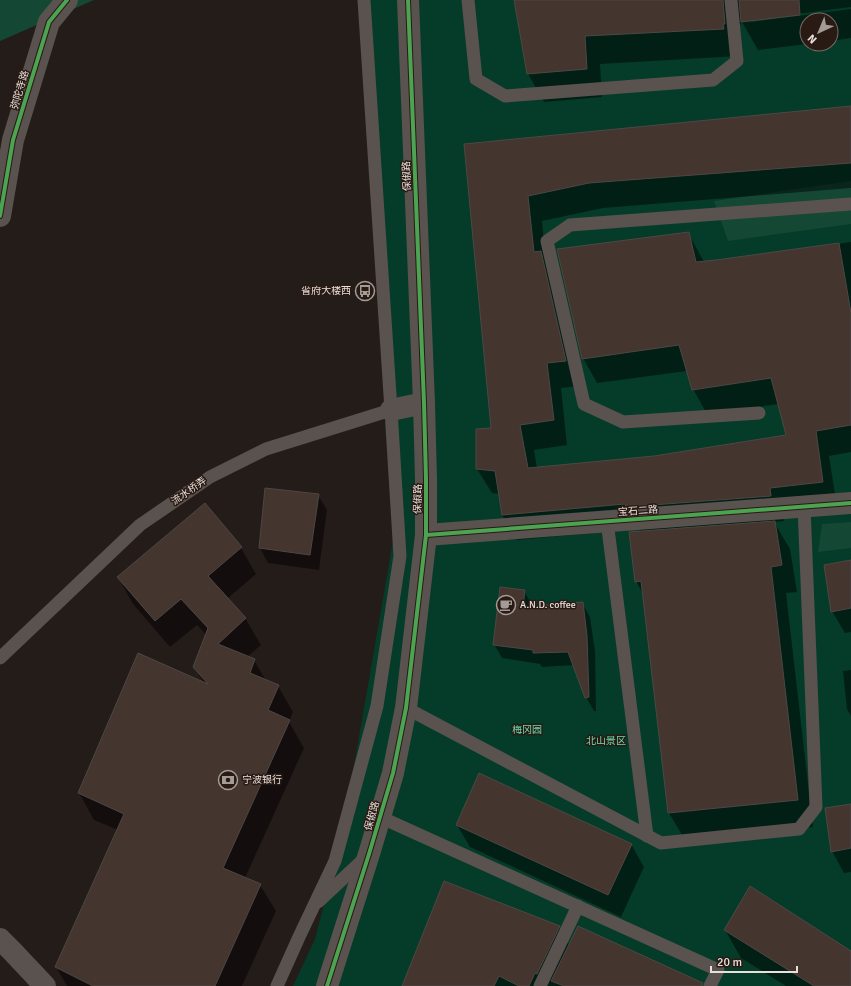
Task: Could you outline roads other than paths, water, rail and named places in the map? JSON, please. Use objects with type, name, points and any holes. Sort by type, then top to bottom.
[{"type":"main road","name":"弥陀寺路","points":[[0,216],[13,140],[49,22],[67,0]]},
{"type":"main road","name":"保俶路","points":[[327,986],[393,773],[406,708],[426,535],[424,403],[408,0]]},
{"type":"main road","name":"流水桥弄","points":[[391,410],[424,403]]},
{"type":"main road","name":"宝石二路","points":[[426,535],[851,503]]},
{"type":"main road","points":[[0,939],[45,986]]},
{"type":"lane","points":[[276,986],[335,861],[377,706],[400,556],[364,0]]},
{"type":"lane","points":[[468,0],[476,79],[505,96],[713,80],[737,61],[731,0]]},
{"type":"lane","points":[[759,413],[623,422],[584,404],[547,241],[570,225],[851,204]]},
{"type":"lane","name":"流水桥弄","points":[[0,658],[140,525],[210,477],[266,449],[391,410]]},
{"type":"lane","points":[[406,708],[661,843],[799,829],[816,807],[804,506]]},
{"type":"lane","points":[[607,521],[647,836]]},
{"type":"lane","points":[[380,817],[718,970],[710,986]]},
{"type":"lane","points":[[313,908],[369,854]]},
{"type":"lane","points":[[540,986],[578,906]]},
{"type":"place","name":"省府大楼西","points":[[365,291]]},
{"type":"place","name":"A.N.D. coffee","points":[[506,605]]},
{"type":"place","name":"宁波银行","points":[[228,780]]},
{"type":"park label","name":"梅冈园","points":[[527,730]]},
{"type":"park label","name":"北山景区","points":[[606,741]]}]
